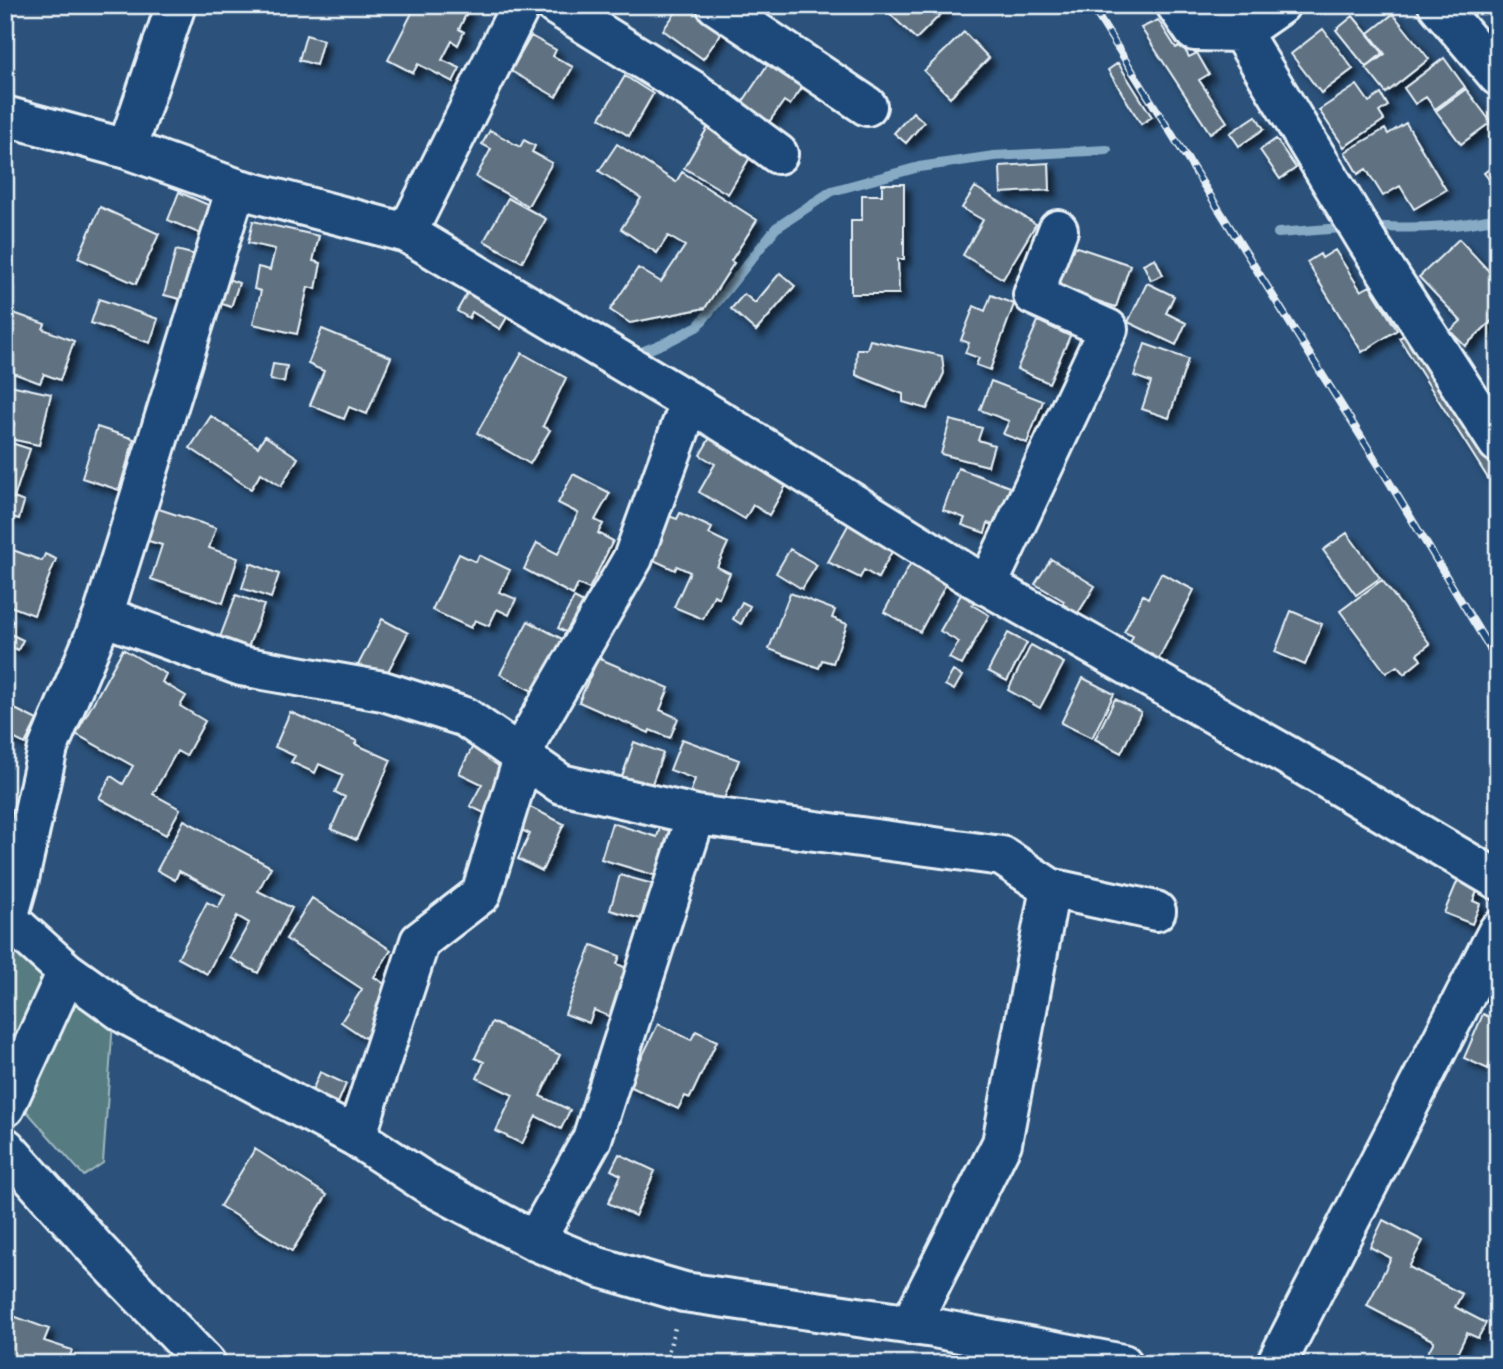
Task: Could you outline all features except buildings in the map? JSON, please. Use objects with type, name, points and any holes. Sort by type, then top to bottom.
[{"type":"main road","points":[[127,149],[176,5]]},
{"type":"main road","points":[[407,233],[521,5]]},
{"type":"main road","points":[[555,5],[692,90],[778,154]]},
{"type":"main road","points":[[716,5],[867,106]]},
{"type":"main road","points":[[1176,5],[1194,31],[1241,32],[1280,5]]},
{"type":"main road","points":[[1438,5],[1498,76]]},
{"type":"main road","points":[[1241,32],[1367,241],[1498,443]]},
{"type":"main road","points":[[5,116],[127,149],[236,188],[407,233],[690,402],[987,586],[1288,756],[1498,880]]},
{"type":"main road","points":[[236,188],[103,616],[48,748],[19,879],[7,917],[67,971],[127,1015],[356,1137],[431,1186],[535,1241],[598,1267],[684,1292],[910,1325],[1123,1364]]},
{"type":"main road","points":[[987,586],[1108,329],[1033,295],[1058,230]]},
{"type":"main road","points":[[356,1137],[420,941],[481,894],[530,736],[634,558],[690,402]]},
{"type":"main road","points":[[103,616],[241,666],[383,691],[465,717],[561,785],[696,815],[1002,856],[1049,888],[1156,911]]},
{"type":"main road","points":[[535,1241],[592,1139],[696,815]]},
{"type":"main road","points":[[910,1325],[1002,1143],[1049,888]]},
{"type":"main road","points":[[1276,1364],[1498,931]]},
{"type":"main road","points":[[5,1107],[67,971]]},
{"type":"main road","points":[[5,1147],[97,1250],[206,1364]]},
{"type":"green space","points":[[5,939],[50,975],[5,1078]]},
{"type":"green space","points":[[75,997],[113,1022],[103,1163],[84,1176],[22,1106]]},
{"type":"waterway","points":[[631,350],[637,354],[698,326],[776,228],[832,191],[919,167],[994,156],[1107,150]]},
{"type":"waterway","points":[[1386,227],[1442,226],[1498,218]]},
{"type":"waterway","points":[[1278,233],[1342,228]]},
{"type":"railway","points":[[1091,5],[1385,475],[1498,662]]}]
